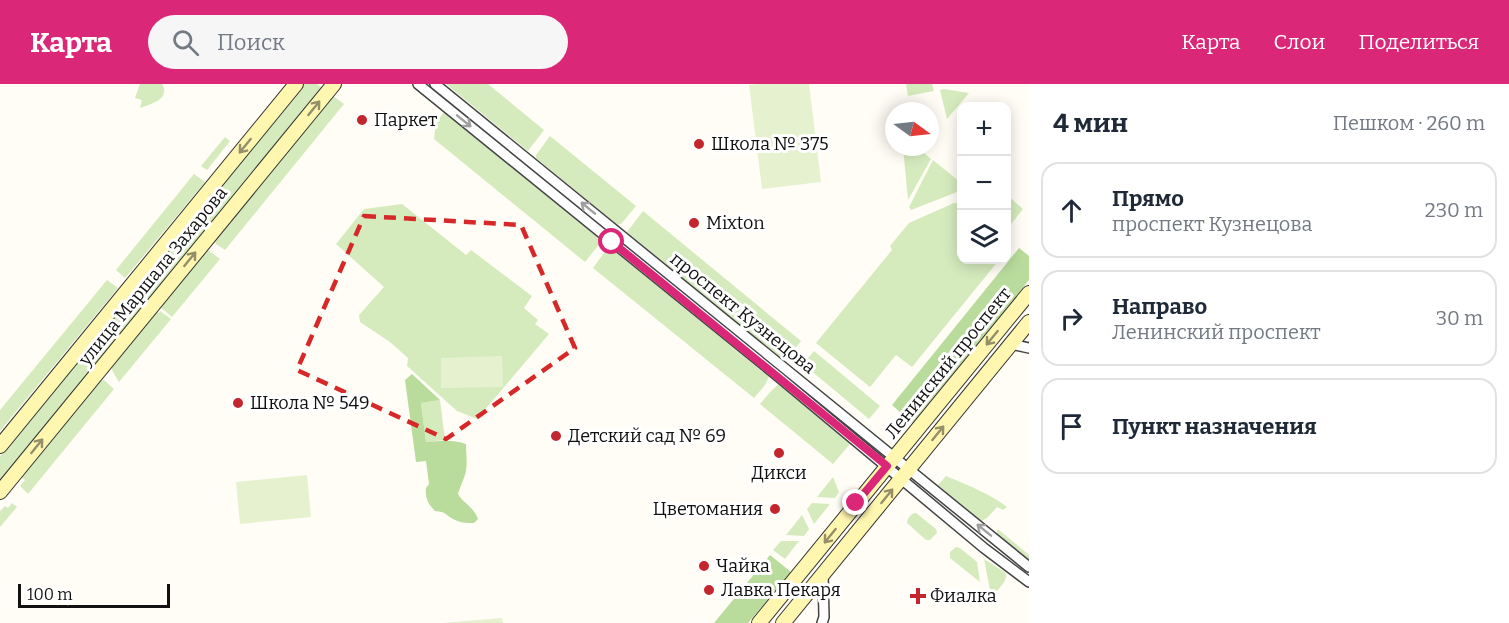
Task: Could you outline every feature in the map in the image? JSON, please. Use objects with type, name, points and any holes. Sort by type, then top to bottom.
[{"type":"street","name":"улица Маршала Захарова","points":[[0,446],[296,84]]},
{"type":"street","name":"улица Маршала Захарова","points":[[0,492],[334,84]]},
{"type":"street","name":"проспект Кузнецова","points":[[418,84],[905,474],[1029,567]]},
{"type":"street","name":"проспект Кузнецова","points":[[435,84],[890,462]]},
{"type":"street","name":"Ленинский проспект","points":[[759,623],[1029,293]]},
{"type":"street","name":"Ленинский проспект","points":[[783,623],[1029,322]]},
{"type":"street","points":[[1011,344],[1029,348]]},
{"type":"street","name":"проспект Кузнецова","points":[[905,474],[984,548],[1029,582]]},
{"type":"street","points":[[822,623],[824,616],[823,574]]},
{"type":"highlighted area","points":[[364,216],[521,225],[575,348],[446,439],[297,370]]},
{"type":"green space","points":[[140,84],[162,84],[164,94],[158,100],[140,108],[142,100],[135,98]]},
{"type":"green space","points":[[304,84],[317,84],[322,88],[149,299],[137,288]]},
{"type":"green space","points":[[446,84],[488,84],[544,130],[528,151]]},
{"type":"green space","points":[[809,84],[821,182],[762,189],[749,85]]},
{"type":"green space","points":[[906,84],[932,84],[934,91],[908,96]]},
{"type":"green space","points":[[940,90],[969,93],[961,102],[957,102],[957,107],[947,119]]},
{"type":"green space","points":[[333,96],[344,104],[225,250],[216,244],[215,241]]},
{"type":"green space","points":[[444,112],[602,241],[585,262],[434,139],[436,123]]},
{"type":"green space","points":[[550,136],[636,206],[621,224],[618,225],[536,158]]},
{"type":"green space","points":[[225,137],[230,141],[207,170],[201,166]]},
{"type":"green space","points":[[904,156],[928,156],[931,159],[908,200]]},
{"type":"green space","points":[[933,160],[957,180],[957,192],[911,210],[909,207]]},
{"type":"green space","points":[[194,174],[205,182],[125,278],[116,270]]},
{"type":"green space","points":[[1011,198],[1023,209],[1011,224]]},
{"type":"green space","points":[[957,203],[957,264],[996,264],[912,367],[896,355],[870,387],[816,343],[892,250],[890,246],[909,223]]},
{"type":"green space","points":[[402,204],[466,255],[471,250],[532,296],[524,308],[538,320],[535,324],[549,334],[477,419],[457,411],[407,366],[408,358],[390,342],[360,322],[359,315],[384,287],[336,244],[364,209]]},
{"type":"green space","points":[[643,211],[801,341],[787,359],[784,360],[627,232]]},
{"type":"green space","points":[[609,246],[769,377],[754,398],[593,268]]},
{"type":"green space","points":[[1019,248],[1029,256],[1029,280],[912,423],[892,405],[1006,264],[1011,264],[1011,258]]},
{"type":"green space","points":[[206,251],[220,259],[172,317],[160,307]]},
{"type":"green space","points":[[107,280],[118,288],[0,431],[0,410]]},
{"type":"green space","points":[[134,292],[147,302],[0,481],[0,456]]},
{"type":"green space","points":[[160,311],[171,319],[119,382],[111,367]]},
{"type":"green space","points":[[814,351],[880,406],[869,419],[803,364]]},
{"type":"green space","points":[[502,356],[503,387],[441,388],[441,358]]},
{"type":"green space","points":[[412,374],[440,400],[421,403],[426,442],[451,441],[466,444],[466,471],[458,494],[476,515],[478,519],[474,523],[458,521],[435,511],[430,506],[426,495],[426,488],[429,484],[426,461],[416,462],[405,380]]},
{"type":"green space","points":[[104,380],[114,389],[28,494],[20,486],[25,480],[21,477],[100,381]]},
{"type":"green space","points":[[779,384],[850,444],[833,464],[760,404]]},
{"type":"green space","points":[[440,400],[445,440],[426,442],[421,403]]},
{"type":"green space","points":[[307,475],[311,517],[240,524],[236,482]]},
{"type":"green space","points":[[946,476],[985,493],[1007,507],[1003,510],[997,507],[982,521],[938,485]]},
{"type":"green space","points":[[833,477],[839,492],[835,498],[817,497]]},
{"type":"green space","points":[[12,503],[17,507],[0,527],[0,511],[5,506],[8,508]]},
{"type":"green space","points":[[812,503],[830,504],[814,524],[807,509]]},
{"type":"green space","points":[[916,513],[936,529],[937,533],[930,540],[926,540],[907,523],[912,514]]},
{"type":"green space","points":[[802,515],[809,529],[804,536],[786,535]]},
{"type":"green space","points":[[997,530],[1029,555],[1029,560],[997,534]]},
{"type":"green space","points":[[781,541],[799,541],[785,559],[773,550]]},
{"type":"green space","points":[[956,547],[977,562],[980,582],[950,558],[950,552]]},
{"type":"green space","points":[[770,555],[791,572],[748,623],[714,623]]},
{"type":"green space","points":[[984,559],[1006,573],[1004,582],[994,594],[990,590]]},
{"type":"green space","points":[[502,618],[503,623],[442,623]]},
{"type":"place","name":"Паркет","points":[[362,120]]},
{"type":"place","name":"Школа № 375","points":[[699,144]]},
{"type":"place","name":"Mixton","points":[[694,223]]},
{"type":"place","name":"Школа № 549","points":[[238,403]]},
{"type":"place","name":"Детский сад № 69","points":[[556,436]]},
{"type":"place","name":"Дикси","points":[[779,453]]},
{"type":"place","name":"Цветомания","points":[[775,509]]},
{"type":"place","name":"Чайка","points":[[704,566]]},
{"type":"place","name":"Лавка Пекаря","points":[[709,590]]},
{"type":"place","name":"Фиалка","points":[[918,596]]},
{"type":"route","points":[[612,242],[887,466],[856,503]]}]
